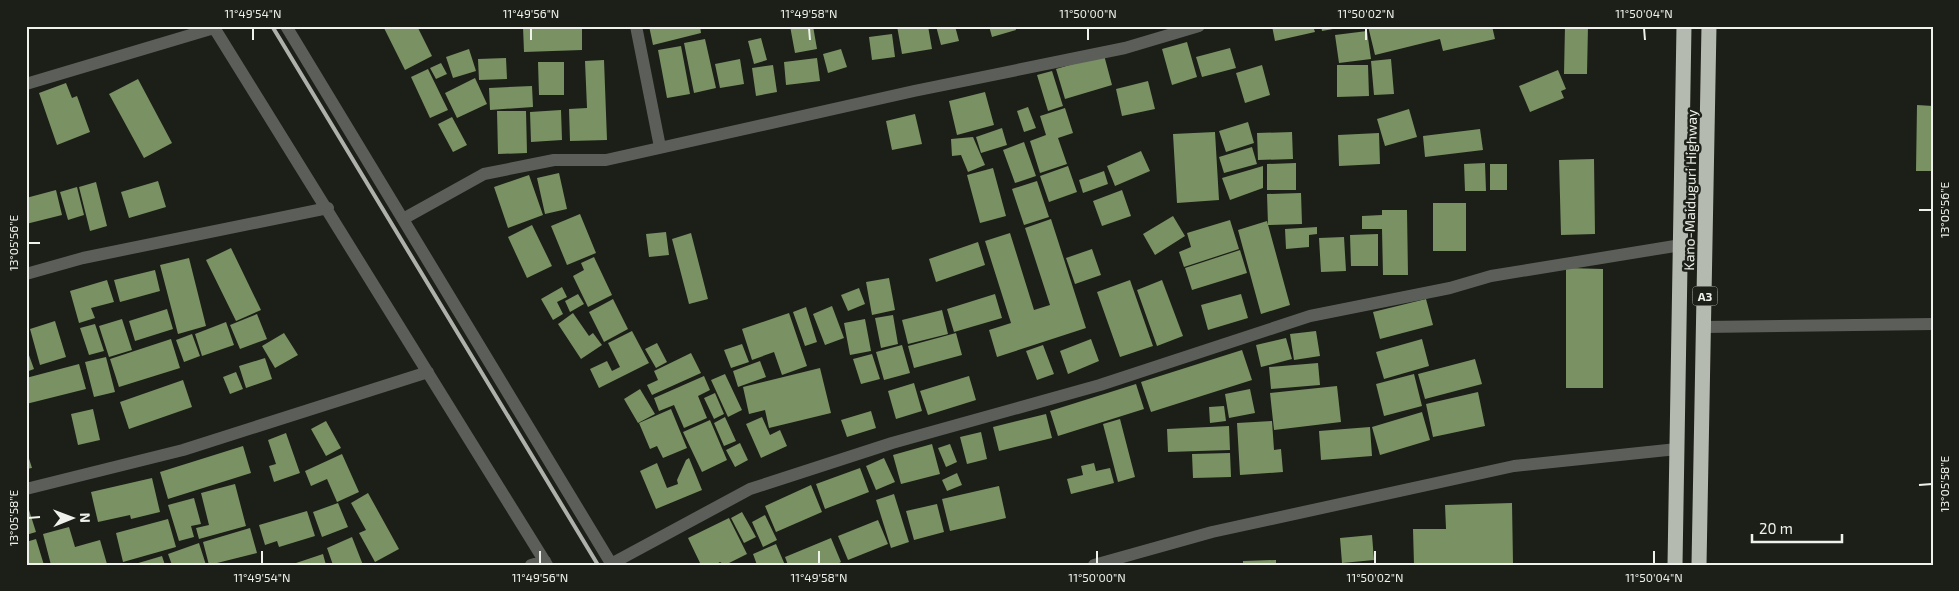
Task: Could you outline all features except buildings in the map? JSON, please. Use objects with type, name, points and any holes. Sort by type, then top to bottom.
[{"type":"highway","name":"Kano-Maiduguri Highway","points":[[1674,565],[1684,26]]},
{"type":"highway","name":"Kano-Maiduguri Highway","points":[[1698,565],[1709,26]]},
{"type":"street","points":[[286,26],[612,565],[750,488],[892,443],[1100,385],[1310,316],[1450,288],[1491,276],[1681,245]]},
{"type":"street","points":[[636,26],[660,147]]},
{"type":"street","points":[[402,219],[484,174],[554,160],[606,160],[914,91],[1125,48],[1199,26]]},
{"type":"street","points":[[26,84],[214,27],[328,208],[546,563],[531,565]]},
{"type":"street","points":[[26,274],[83,258],[328,208]]},
{"type":"street","points":[[1704,327],[1933,324]]},
{"type":"street","points":[[26,489],[183,450],[428,372]]},
{"type":"street","points":[[1094,565],[1212,532],[1514,466],[1677,449]]},
{"type":"railway","points":[[272,26],[598,565]]}]
